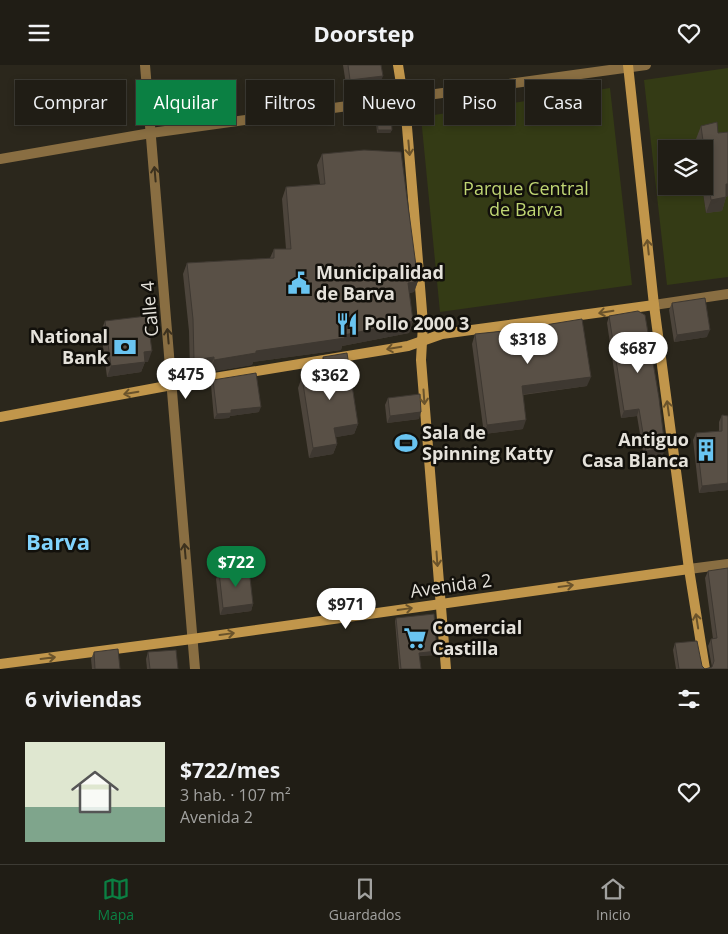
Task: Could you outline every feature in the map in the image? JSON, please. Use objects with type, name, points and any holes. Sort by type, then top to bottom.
[{"type":"main road","points":[[398,65],[400,80]]},
{"type":"main road","points":[[628,66],[654,305],[689,569],[705,669]]},
{"type":"main road","points":[[407,125],[423,324],[421,360],[446,669]]},
{"type":"main road","points":[[0,417],[172,385],[398,347],[421,342],[442,334],[654,305]]},
{"type":"main road","name":"Avenida 2","points":[[0,664],[689,569]]},
{"type":"street","name":"Calle 4","points":[[145,65],[195,669]]},
{"type":"street","points":[[434,94],[646,65]]},
{"type":"street","points":[[0,159],[151,133],[344,106]]},
{"type":"street","points":[[654,305],[728,294]]},
{"type":"street","name":"Avenida 2","points":[[689,569],[728,563]]},
{"type":"green space","points":[[728,68],[728,145],[713,142],[713,140],[658,140],[658,195],[703,195],[706,213],[721,197],[728,196],[728,277],[667,285],[644,80]]},
{"type":"green space","name":"Parque Central de Barva","points":[[610,88],[632,285],[440,312],[422,125],[434,125],[434,115],[444,113],[444,125],[515,125],[515,103],[525,101],[525,125],[601,125],[601,89]]},
{"type":"building","points":[[348,65],[381,65],[383,76],[350,80]]},
{"type":"building","points":[[717,122],[718,133],[728,132],[728,184],[726,184],[726,197],[711,200],[710,195],[713,195],[713,140],[703,140],[701,126]]},
{"type":"building","points":[[378,125],[392,125],[392,130],[378,130]]},
{"type":"building","name":"Municipalidad de Barva","points":[[364,150],[401,152],[418,281],[408,283],[413,321],[344,335],[345,338],[256,351],[256,353],[214,360],[214,357],[194,360],[193,319],[187,263],[274,258],[274,249],[291,249],[286,187],[325,184],[322,154]]},
{"type":"building","points":[[705,298],[710,330],[677,335],[672,303]]},
{"type":"building","points":[[638,311],[645,315],[659,398],[665,448],[646,451],[639,409],[624,411],[609,316]]},
{"type":"building","name":"National Bank","points":[[147,316],[152,351],[144,352],[145,362],[111,366],[105,321]]},
{"type":"building","points":[[582,319],[591,377],[522,386],[526,420],[487,425],[475,334]]},
{"type":"building","points":[[347,353],[358,424],[334,428],[337,444],[313,448],[302,377],[327,374],[323,357]]},
{"type":"building","points":[[256,373],[261,407],[231,410],[231,413],[217,414],[213,380]]},
{"type":"building","points":[[420,394],[421,412],[390,416],[388,398]]},
{"type":"building","points":[[722,415],[728,416],[728,483],[702,486],[696,433],[722,431]]},
{"type":"building","points":[[728,568],[728,669],[705,669],[712,667],[714,661],[711,639],[717,638],[708,571]]},
{"type":"building","points":[[249,569],[253,604],[223,608],[219,572]]},
{"type":"building","name":"Comercial Castilla","points":[[434,614],[437,651],[419,653],[421,669],[401,669],[396,618]]},
{"type":"building","points":[[697,641],[702,666],[705,669],[679,669],[675,643]]},
{"type":"building","points":[[118,649],[120,669],[95,669],[94,652]]},
{"type":"building","points":[[176,650],[178,669],[150,669],[148,652]]},
{"type":"place","name":"Municipalidad de Barva","points":[[299,283]]},
{"type":"place","name":"Pollo 2000 3","points":[[347,324]]},
{"type":"place","name":"National Bank","points":[[125,347]]},
{"type":"place","name":"Sala de Spinning Katty","points":[[406,443]]},
{"type":"place","name":"Antiguo Casa Blanca","points":[[706,450]]},
{"type":"place","name":"Comercial Castilla","points":[[415,638]]},
{"type":"district","name":"Barva","points":[[58,542]]}]
